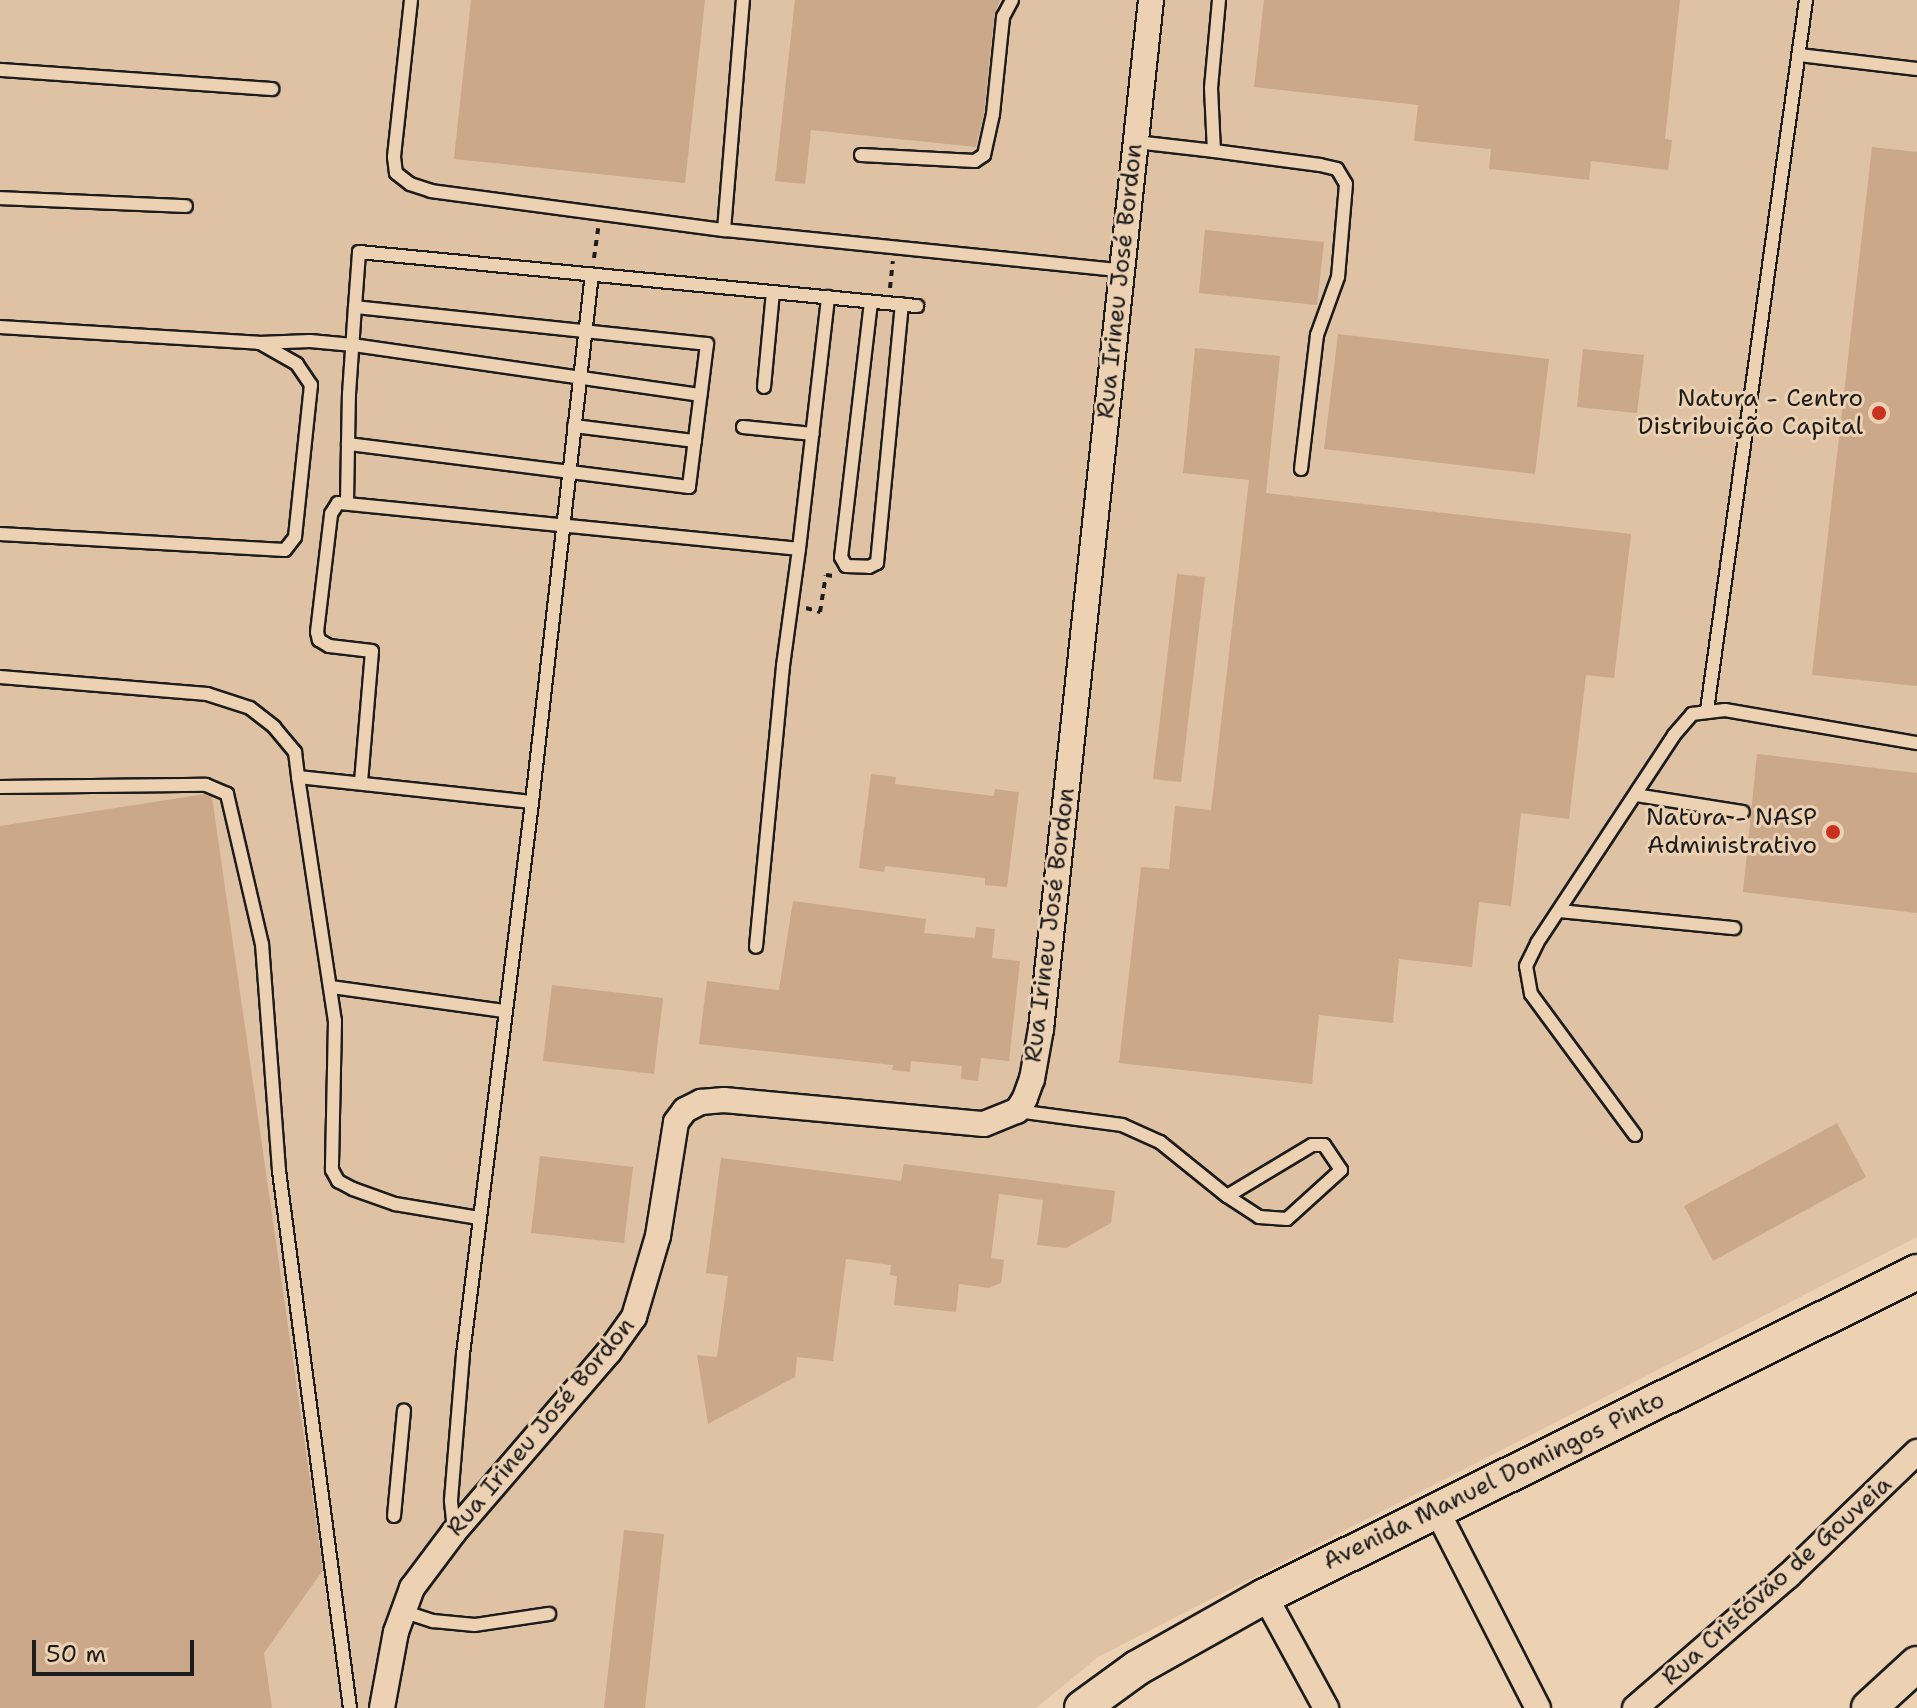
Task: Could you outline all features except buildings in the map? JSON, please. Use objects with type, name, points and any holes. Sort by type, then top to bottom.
[{"type":"street","name":"Rua Irineu José Bordon","points":[[382,1708],[402,1611],[412,1588],[454,1532],[634,1317],[658,1236],[676,1122],[692,1104],[724,1100],[966,1124],[993,1122],[1017,1111],[1032,1079],[1041,1029],[1151,0]]},
{"type":"street","name":"Avenida Manuel Domingos Pinto","points":[[1098,1703],[1137,1668],[1265,1596],[1917,1272]]},
{"type":"street","name":"Rua Cristóvão de Gouveia","points":[[1635,1708],[1788,1576],[1917,1452]]},
{"type":"street","points":[[1436,1509],[1538,1708]]},
{"type":"street","points":[[1265,1596],[1326,1708]]},
{"type":"street","points":[[1869,1708],[1917,1664]]},
{"type":"lane","points":[[411,0],[394,157],[396,173],[410,184],[431,191],[724,230],[1121,270]]},
{"type":"lane","points":[[724,230],[743,0]]},
{"type":"lane","points":[[861,155],[975,161],[984,155],[993,114],[1003,17],[1012,0]]},
{"type":"lane","points":[[1214,151],[1211,88],[1219,0]]},
{"type":"lane","points":[[1707,710],[1806,0]]},
{"type":"lane","points":[[1799,55],[1917,69]]},
{"type":"lane","points":[[0,70],[272,89]]},
{"type":"lane","points":[[1136,142],[1320,165],[1337,169],[1346,184],[1338,277],[1317,335],[1301,469]]},
{"type":"lane","points":[[0,198],[186,206]]},
{"type":"lane","points":[[347,502],[359,252],[917,306]]},
{"type":"lane","points":[[454,1532],[451,1500],[455,1439],[479,1218],[532,802],[583,331],[592,274]]},
{"type":"lane","points":[[764,387],[773,292]]},
{"type":"lane","points":[[756,947],[783,666],[828,297]]},
{"type":"lane","points":[[871,302],[841,557],[846,566],[873,567],[877,563],[895,304]]},
{"type":"lane","points":[[348,444],[689,487],[707,344],[355,307]]},
{"type":"lane","points":[[0,327],[259,343],[353,345],[700,395]]},
{"type":"lane","points":[[0,534],[285,550],[295,537],[311,385],[297,364],[259,343]]},
{"type":"lane","points":[[574,426],[695,441]]},
{"type":"lane","points":[[743,427],[813,434]]},
{"type":"lane","points":[[361,782],[372,651],[329,646],[319,640],[317,632],[331,514],[338,503],[799,549]]},
{"type":"lane","points":[[0,677],[207,694],[250,708],[295,752],[331,987],[337,1061],[331,1159],[338,1181],[395,1204],[479,1218]]},
{"type":"lane","points":[[1635,1135],[1531,994],[1526,966],[1674,735],[1692,714],[1707,710],[1917,743]]},
{"type":"lane","points":[[298,777],[532,802]]},
{"type":"lane","points":[[0,787],[206,785],[227,794],[262,944],[279,1171],[350,1708]]},
{"type":"lane","points":[[1636,795],[1743,812]]},
{"type":"lane","points":[[1560,911],[1734,928]]},
{"type":"lane","points":[[331,987],[503,1011]]},
{"type":"lane","points":[[1017,1111],[1122,1125],[1160,1142],[1227,1196],[1259,1217],[1287,1219],[1341,1170],[1324,1145],[1312,1145],[1227,1196]]},
{"type":"lane","points":[[394,1516],[404,1410]]},
{"type":"lane","points":[[402,1611],[433,1621],[475,1625],[549,1614]]},
{"type":"path","points":[[592,274],[600,213]]},
{"type":"path","points":[[895,247],[895,304]]},
{"type":"path","points":[[792,604],[820,612],[826,575],[856,578],[859,566]]},
{"type":"shaded area","points":[[0,0],[1917,0],[1917,1237],[1098,1657],[1036,1708],[0,1708]]},
{"type":"place","name":"Natura - Centro Distribuição Capital","points":[[1879,413]]},
{"type":"place","name":"Natura - NASP Administrativo","points":[[1833,832]]}]
